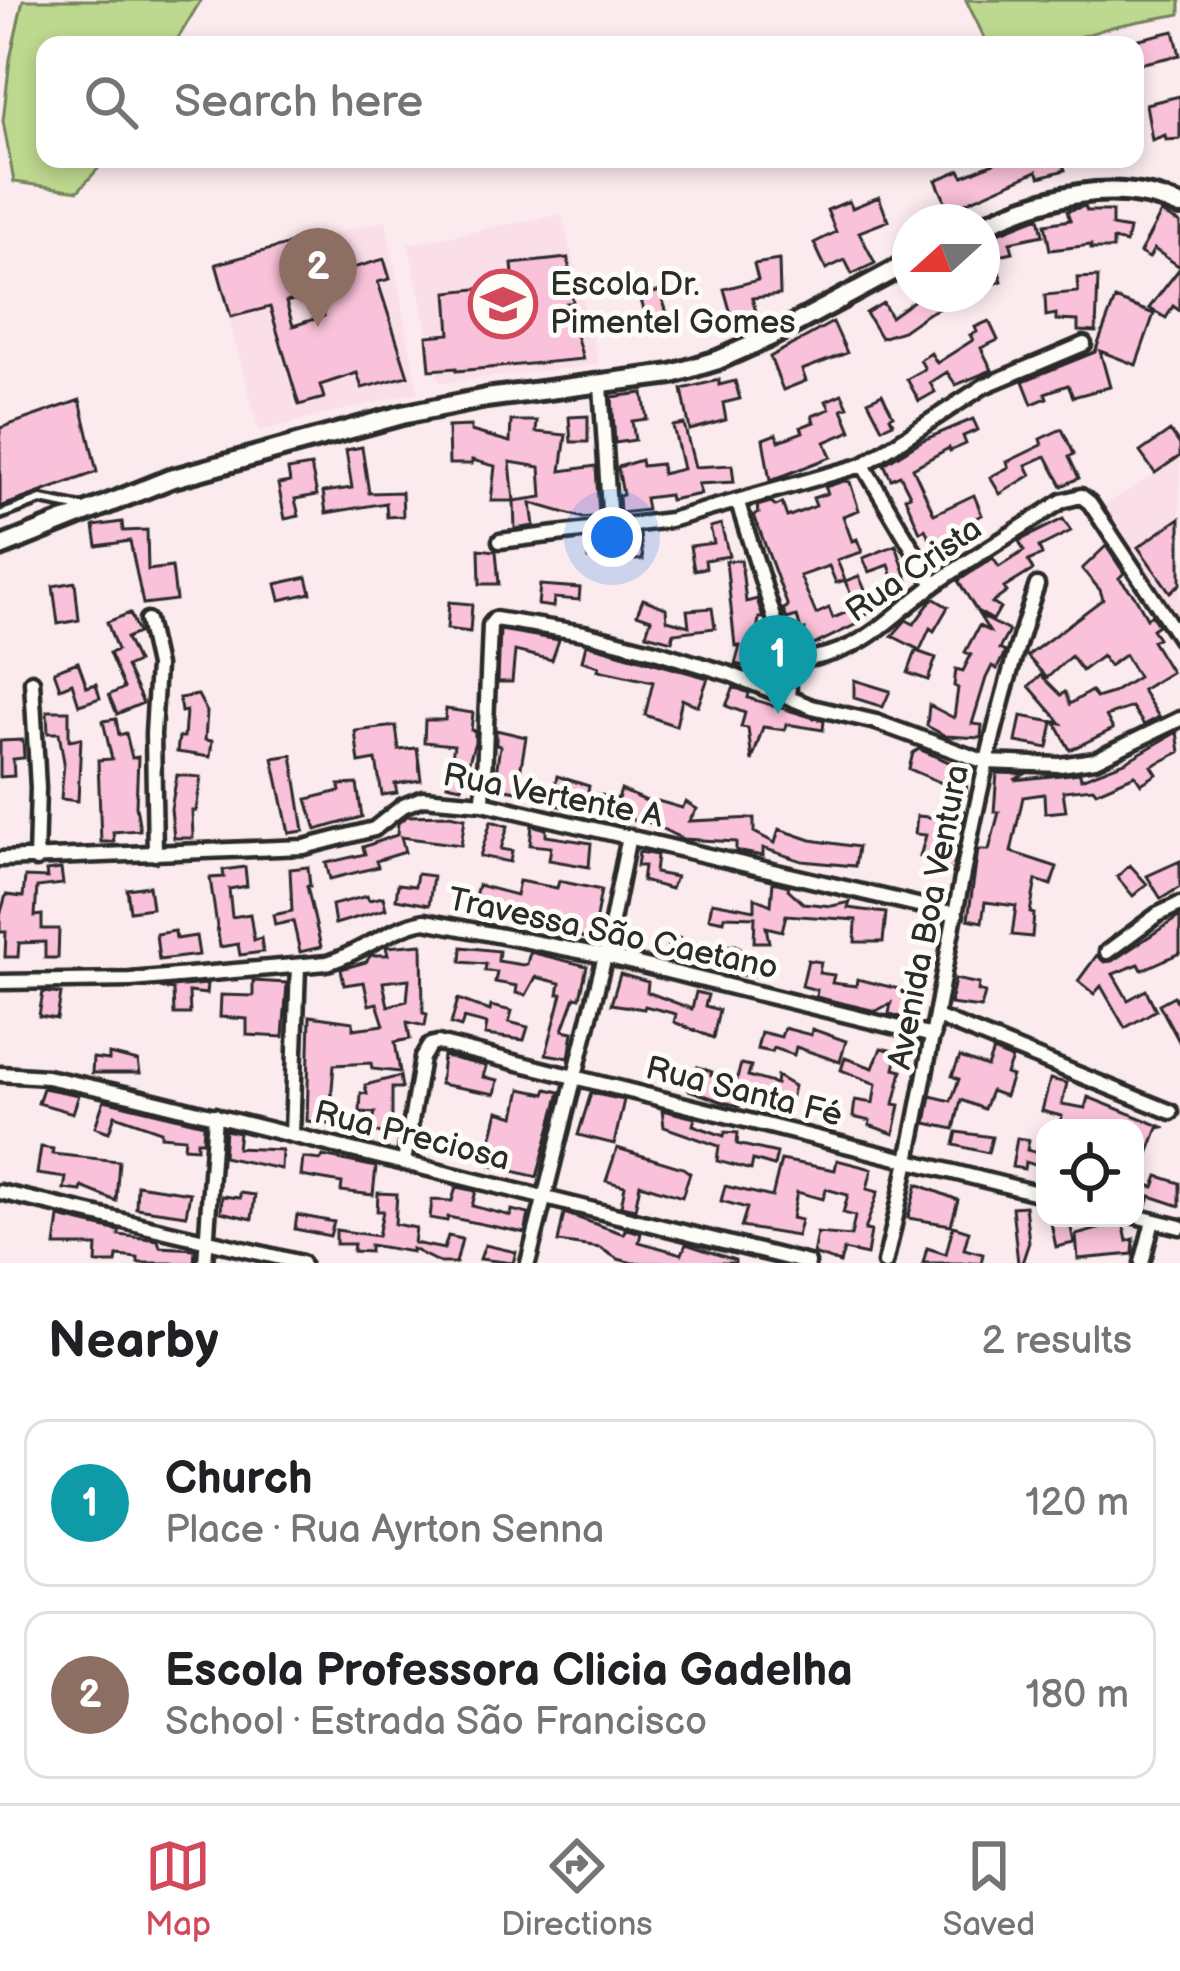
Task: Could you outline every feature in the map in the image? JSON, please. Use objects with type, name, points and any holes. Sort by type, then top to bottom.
[{"type":"street","points":[[1000,217],[1024,205],[1077,193],[1129,192],[1180,206]]},
{"type":"street","points":[[0,548],[189,473],[402,415],[486,398],[672,374],[718,361],[892,272]]},
{"type":"street","points":[[500,541],[670,520],[862,465],[984,386],[1084,344]]},
{"type":"street","points":[[601,386],[610,525]]},
{"type":"street","points":[[862,465],[934,585]]},
{"type":"street","name":"Rua Crista","points":[[788,662],[850,648],[871,637],[934,585],[1062,501],[1081,496],[1090,502],[1180,639]]},
{"type":"street","points":[[738,503],[788,662],[789,697]]},
{"type":"street","name":"Avenida Boa Ventura","points":[[885,1263],[910,1162],[986,762],[1007,672],[1037,585]]},
{"type":"street","points":[[483,803],[490,626],[503,619],[655,651],[986,762],[1060,765],[1094,760],[1180,718]]},
{"type":"street","points":[[147,620],[157,666],[154,854]]},
{"type":"street","points":[[32,681],[38,788],[36,860]]},
{"type":"street","name":"Rua Vertente A","points":[[0,859],[304,847],[374,830],[403,806],[423,798],[483,803],[956,914]]},
{"type":"street","points":[[528,1263],[605,956],[629,836]]},
{"type":"street","points":[[1107,952],[1180,904]]},
{"type":"street","name":"Travessa São Caetano","points":[[0,982],[131,980],[298,966],[352,956],[411,923],[425,921],[605,956],[933,1036]]},
{"type":"street","points":[[292,1135],[298,966]]},
{"type":"street","points":[[937,1017],[1172,1112]]},
{"type":"street","name":"Rua Santa Fé","points":[[404,1162],[422,1058],[430,1045],[438,1043],[1036,1193]]},
{"type":"street","name":"Rua Preciosa","points":[[0,1074],[47,1077],[215,1115],[808,1263]]},
{"type":"street","points":[[205,1263],[215,1115]]},
{"type":"street","points":[[0,1192],[302,1263]]},
{"type":"street","points":[[1144,1218],[1180,1227]]},
{"type":"street","points":[[1142,1263],[1154,1221]]},
{"type":"lane","points":[[0,515],[41,500],[92,511]]},
{"type":"shaded area","name":"Escola Dr. Pimentel Gomes","points":[[562,214],[599,365],[439,383],[408,244]]},
{"type":"shaded area","points":[[386,220],[418,392],[259,431],[214,263]]},
{"type":"shaded area","points":[[1180,458],[1180,622],[1101,507]]},
{"type":"green space","points":[[23,0],[201,0],[179,36],[36,36],[36,168],[99,168],[78,191],[14,182],[3,121]]},
{"type":"green space","points":[[966,0],[1180,0],[1180,14],[1082,36],[984,36]]},
{"type":"building","points":[[1174,31],[1180,55],[1144,63],[1144,38]]},
{"type":"building","points":[[1180,96],[1180,139],[1166,140],[1165,135],[1152,140],[1146,104]]},
{"type":"building","points":[[982,168],[1065,170],[1040,177],[1037,171],[963,204],[946,204],[936,180],[960,170],[963,176]]},
{"type":"building","points":[[879,197],[888,221],[859,232],[875,263],[852,274],[845,260],[826,269],[814,243],[836,232],[827,210],[849,201],[852,208]]},
{"type":"building","points":[[1085,206],[1087,211],[1112,211],[1112,226],[1129,229],[1126,243],[1113,240],[1113,249],[1091,249],[1091,245],[1050,250],[1045,224],[1070,220],[1067,211]]},
{"type":"building","points":[[1161,213],[1180,223],[1180,267],[1154,249],[1149,258],[1140,253]]},
{"type":"building","points":[[1039,217],[1043,235],[1010,242],[1013,252],[1000,255],[1000,232]]},
{"type":"building","points":[[294,243],[304,282],[384,259],[390,279],[378,282],[408,376],[362,388],[357,373],[320,385],[324,398],[299,405],[270,307],[231,317],[216,264]],"holes":[[[318,293],[324,316],[293,326],[286,302]]]},
{"type":"building","points":[[568,258],[573,303],[567,303],[583,359],[430,370],[427,336],[450,334],[447,292],[514,285],[512,264]]},
{"type":"building","points":[[779,260],[780,295],[752,298],[757,315],[733,321],[724,289],[758,280],[754,264]]},
{"type":"building","points":[[1180,268],[1180,311],[1173,306],[1166,318],[1149,308]]},
{"type":"building","points":[[1098,277],[1096,332],[1078,331],[1078,321],[1046,316],[1045,295],[1078,292],[1077,278]]},
{"type":"building","points":[[660,291],[671,326],[651,332],[640,297]]},
{"type":"building","points":[[1115,299],[1154,314],[1136,365],[1100,351],[1110,387],[1073,397],[1068,385],[1045,393],[1047,398],[1032,404],[1023,381],[1095,352]]},
{"type":"building","points":[[883,303],[891,317],[898,312],[931,312],[903,331],[881,338],[866,313]]},
{"type":"building","points":[[989,321],[998,340],[981,348],[992,370],[956,385],[947,372],[930,383],[935,392],[919,401],[907,379],[925,369],[920,360],[931,353],[937,363],[973,340],[970,335],[977,332],[975,327]]},
{"type":"building","points":[[833,322],[847,353],[802,370],[806,381],[783,390],[770,357]]},
{"type":"building","points":[[719,380],[719,385],[735,381],[740,399],[723,403],[726,420],[690,430],[682,389]]},
{"type":"building","points":[[643,393],[647,419],[632,421],[635,440],[615,443],[612,397]]},
{"type":"building","points":[[842,394],[851,431],[825,442],[831,457],[770,481],[763,439],[776,434],[779,441],[803,432],[801,427],[814,422],[812,416],[830,409],[826,401]]},
{"type":"building","points":[[882,394],[893,423],[882,428],[868,401]]},
{"type":"building","points":[[80,400],[97,472],[0,507],[0,428]]},
{"type":"building","points":[[588,416],[588,442],[571,442],[569,417]]},
{"type":"building","points":[[973,419],[978,430],[963,436],[966,444],[913,468],[934,514],[974,495],[982,515],[965,523],[968,530],[936,550],[925,529],[920,532],[900,475],[891,479],[884,464],[923,440]]},
{"type":"building","points":[[511,421],[537,421],[536,432],[566,435],[561,471],[596,466],[599,516],[583,518],[531,503],[534,526],[515,529],[514,501],[491,501],[495,466],[472,460],[472,464],[449,464],[448,427],[471,426],[471,431],[510,442]],"holes":[[[510,462],[540,467],[542,497],[514,501]]]},
{"type":"building","points":[[684,424],[695,467],[732,465],[734,482],[698,484],[701,494],[670,500],[669,495],[645,498],[647,510],[620,513],[619,496],[623,495],[618,467],[641,460],[642,466],[661,464],[662,474],[683,469],[673,426]]},
{"type":"building","points":[[1062,429],[1079,478],[1062,486],[1046,456],[1026,465],[1031,475],[1000,494],[990,477],[1009,467],[1007,462],[1042,445],[1040,439]]},
{"type":"building","points":[[1170,431],[1180,445],[1180,456],[1155,473],[1140,452]]},
{"type":"building","points":[[362,447],[369,493],[402,492],[403,516],[387,517],[386,503],[326,513],[323,492],[352,488],[346,450]]},
{"type":"building","points":[[311,466],[317,495],[295,499],[299,516],[285,519],[278,484],[290,482],[288,470]]},
{"type":"building","points":[[850,482],[859,510],[843,516],[852,541],[857,539],[862,552],[837,560],[845,580],[836,583],[829,566],[800,576],[816,614],[829,608],[833,618],[855,609],[861,622],[805,649],[805,630],[801,631],[797,616],[787,619],[783,609],[788,607],[754,515],[759,513],[757,506],[771,502],[782,503],[787,517],[816,506],[813,498],[828,493],[825,487]]},
{"type":"building","points":[[1180,518],[1180,584],[1170,592],[1138,547]]},
{"type":"building","points":[[1063,519],[1071,531],[1039,547],[1042,555],[1028,561],[1033,570],[1004,588],[1007,592],[992,603],[1000,608],[993,620],[977,611],[958,581],[993,558],[999,567],[1024,551],[1019,541]]},
{"type":"building","points":[[122,522],[123,531],[147,530],[148,570],[172,567],[176,600],[143,604],[130,541],[97,546],[94,526]]},
{"type":"building","points":[[721,524],[729,556],[705,560],[706,568],[694,570],[690,546],[714,543],[710,527]]},
{"type":"building","points":[[640,534],[643,560],[588,559],[587,541]]},
{"type":"building","points":[[896,545],[908,581],[896,586],[889,565],[869,572],[863,558]]},
{"type":"building","points":[[1106,546],[1124,573],[1119,578],[1147,618],[1151,615],[1158,625],[1152,629],[1158,638],[1152,641],[1171,672],[1142,690],[1159,717],[1144,725],[1132,707],[1106,716],[1113,729],[1070,750],[1055,722],[1061,723],[1029,686],[1041,675],[1061,695],[1065,692],[1070,704],[1091,691],[1096,698],[1112,693],[1138,677],[1125,655],[1109,666],[1102,656],[1082,671],[1071,656],[1047,678],[1027,656],[1103,599],[1082,569]]},
{"type":"building","points":[[479,549],[496,551],[499,584],[480,584]]},
{"type":"building","points":[[741,560],[746,602],[757,599],[763,618],[759,618],[756,640],[768,642],[758,669],[735,664],[740,646],[735,646],[726,561]]},
{"type":"building","points":[[859,576],[874,611],[861,617],[845,581]]},
{"type":"building","points":[[307,577],[311,593],[280,600],[276,584]]},
{"type":"building","points":[[75,582],[79,620],[58,624],[53,586]]},
{"type":"building","points":[[540,585],[580,588],[579,600],[554,598],[553,607],[538,605]]},
{"type":"building","points":[[933,598],[948,607],[934,631],[930,628],[920,650],[892,636],[906,620],[914,624]]},
{"type":"building","points":[[643,599],[666,608],[667,620],[689,626],[687,610],[712,608],[715,628],[674,633],[672,641],[646,634],[651,619],[637,614]]},
{"type":"building","points":[[449,602],[472,604],[470,632],[447,629]]},
{"type":"building","points":[[130,613],[138,633],[126,638],[137,662],[126,667],[143,703],[117,714],[109,695],[124,688],[109,653],[117,650],[107,622]]},
{"type":"building","points":[[979,615],[1009,631],[999,649],[1005,652],[986,678],[972,724],[982,725],[981,738],[946,736],[927,726],[929,705],[954,718],[956,669],[963,671],[971,655],[965,652],[979,626],[989,631]]},
{"type":"building","points":[[500,630],[559,640],[552,660],[515,651],[512,682],[498,682]]},
{"type":"building","points":[[586,644],[708,678],[698,706],[682,699],[676,726],[645,715],[653,682],[598,670],[599,666],[582,661]]},
{"type":"building","points":[[916,651],[936,658],[928,680],[908,673]]},
{"type":"building","points":[[78,662],[87,687],[96,684],[100,698],[79,705],[72,683],[60,688],[54,671]]},
{"type":"building","points":[[854,680],[890,691],[883,707],[854,698]]},
{"type":"building","points":[[734,687],[749,693],[748,698],[824,721],[823,730],[786,724],[785,730],[763,727],[752,761],[748,728],[741,727],[745,713],[726,706]]},
{"type":"building","points":[[198,695],[207,712],[205,740],[212,741],[210,757],[177,752],[179,737],[184,737],[186,711],[181,712],[179,698]]},
{"type":"building","points":[[446,709],[473,713],[475,742],[461,787],[447,784],[454,745],[424,742],[425,720],[445,720]]},
{"type":"building","points":[[47,711],[69,711],[69,740],[81,738],[78,801],[61,799],[64,762],[59,733],[48,733]]},
{"type":"building","points":[[1021,716],[1053,722],[1048,748],[1016,742]]},
{"type":"building","points":[[116,719],[119,735],[126,733],[132,758],[138,757],[140,830],[113,832],[114,842],[101,842],[98,760],[112,759],[103,721]]},
{"type":"building","points":[[396,726],[399,750],[417,748],[421,780],[395,784],[397,793],[382,795],[376,760],[359,763],[355,731]]},
{"type":"building","points":[[496,730],[526,737],[517,791],[494,787],[500,746],[496,745]]},
{"type":"building","points":[[1177,732],[1180,752],[1152,766],[1157,774],[1141,784],[1135,775],[1096,792],[1093,788],[1063,791],[1066,811],[1045,813],[1044,794],[1023,797],[1011,852],[1057,867],[1051,885],[1036,880],[1030,913],[1034,914],[1032,937],[1012,935],[1016,906],[985,902],[982,922],[968,919],[978,850],[989,850],[999,812],[994,812],[997,773],[1025,774],[1014,780],[1080,773],[1081,779],[1125,762]]},
{"type":"building","points":[[23,740],[24,758],[13,759],[14,776],[0,777],[0,741]]},
{"type":"building","points":[[919,749],[970,771],[967,794],[909,769]]},
{"type":"building","points":[[292,755],[304,831],[289,833],[273,758]]},
{"type":"building","points":[[177,775],[201,777],[196,811],[192,811],[193,838],[174,838],[171,809]]},
{"type":"building","points":[[557,776],[589,786],[587,798],[572,795],[569,808],[551,804]]},
{"type":"building","points":[[357,784],[362,817],[316,830],[307,799],[340,791],[339,785]]},
{"type":"building","points":[[621,790],[656,805],[658,801],[682,808],[686,802],[697,809],[689,821],[754,818],[754,832],[775,843],[779,829],[811,840],[858,847],[855,866],[802,861],[763,848],[763,856],[736,851],[736,842],[683,839],[644,820],[641,825],[619,812],[594,807],[597,794],[618,799]]},
{"type":"building","points":[[948,800],[964,804],[962,821],[953,820],[948,845],[958,847],[952,874],[943,872],[943,863],[920,857],[926,835],[915,834],[917,816],[939,818],[941,804],[949,804]]},
{"type":"building","points":[[407,816],[465,818],[461,845],[401,837],[405,852],[376,861],[378,867],[330,879],[326,863],[365,854],[363,847],[397,835],[398,823]]},
{"type":"building","points":[[491,821],[508,826],[501,849],[512,851],[510,862],[480,856]]},
{"type":"building","points":[[532,825],[546,829],[546,836],[591,843],[589,867],[549,860],[551,847],[530,845]]},
{"type":"building","points":[[639,852],[657,855],[655,873],[676,877],[671,889],[642,881]]},
{"type":"building","points":[[1180,861],[1180,887],[1161,899],[1147,876]]},
{"type":"building","points":[[1130,865],[1147,884],[1133,896],[1117,877]]},
{"type":"building","points":[[245,867],[247,886],[229,889],[232,917],[250,914],[254,940],[261,938],[263,952],[240,955],[238,944],[220,947],[210,878],[224,877],[223,870]]},
{"type":"building","points":[[308,867],[307,886],[321,947],[300,952],[293,921],[275,925],[273,915],[292,911],[290,869]]},
{"type":"building","points":[[61,869],[63,884],[37,887],[35,916],[42,915],[42,929],[59,929],[58,958],[45,958],[45,942],[19,943],[18,957],[5,957],[6,932],[0,932],[0,915],[6,895],[23,897],[25,877],[47,878],[46,871]]},
{"type":"building","points":[[417,874],[433,876],[429,905],[396,899],[398,884],[415,886]]},
{"type":"building","points":[[519,881],[557,888],[559,881],[601,890],[592,940],[471,911],[478,885],[516,895]]},
{"type":"building","points":[[773,882],[789,886],[803,903],[832,906],[850,902],[848,908],[886,913],[883,942],[855,942],[856,920],[786,915],[782,931],[766,927],[769,942],[754,942],[755,917],[709,918],[712,902],[755,910],[755,898],[771,905]]},
{"type":"building","points":[[149,886],[152,908],[130,911],[127,889]]},
{"type":"building","points":[[367,896],[369,900],[383,897],[386,909],[335,924],[332,905]]},
{"type":"building","points":[[1180,916],[1180,953],[1142,970],[1139,964],[1113,974],[1128,1000],[1146,990],[1156,1010],[1125,1028],[1101,986],[1094,994],[1078,981],[1097,955],[1104,962],[1112,961]]},
{"type":"building","points":[[175,931],[176,939],[196,936],[199,955],[159,960],[156,934]]},
{"type":"building","points":[[669,935],[698,944],[696,958],[667,955]]},
{"type":"building","points":[[422,944],[425,1026],[407,1022],[410,1039],[395,1042],[400,1072],[372,1069],[371,1063],[334,1065],[329,1124],[307,1121],[310,1016],[353,1022],[353,1029],[384,1025],[377,1003],[369,1005],[364,982],[344,985],[341,969],[366,962],[371,955],[388,955],[386,947]],"holes":[[[409,979],[407,1001],[388,1006],[383,982]]]},
{"type":"building","points":[[736,945],[760,961],[757,975],[728,975],[724,946]]},
{"type":"building","points":[[462,947],[499,951],[498,961],[523,965],[530,952],[587,966],[580,998],[575,997],[563,1030],[573,1032],[569,1058],[546,1054],[562,994],[558,994],[560,983],[536,977],[526,995],[516,993],[517,986],[495,982],[497,972],[485,971],[486,964],[461,962]]},
{"type":"building","points":[[808,960],[821,962],[819,973],[834,975],[832,983],[856,986],[857,979],[912,992],[904,998],[917,1001],[913,1020],[889,1014],[891,1003],[876,1011],[816,997],[817,990],[802,986]]},
{"type":"building","points":[[620,974],[648,982],[647,992],[692,1009],[696,992],[708,995],[705,1006],[719,1010],[713,1038],[674,1022],[676,1014],[611,1004]]},
{"type":"building","points":[[955,979],[979,984],[978,991],[985,993],[981,1008],[950,1004]]},
{"type":"building","points":[[253,981],[287,983],[283,1037],[247,1035],[247,1019],[220,1017],[221,995],[253,996]]},
{"type":"building","points":[[207,984],[206,994],[189,992],[190,1014],[174,1014],[173,990],[160,988]]},
{"type":"building","points":[[43,992],[61,994],[57,1019],[39,1016]]},
{"type":"building","points":[[1174,996],[1180,1007],[1180,1043],[1159,1004]]},
{"type":"building","points":[[458,999],[490,1011],[491,1006],[512,1011],[509,1022],[528,1027],[524,1040],[485,1035],[487,1024],[464,1018],[461,1027],[451,1024]]},
{"type":"building","points":[[784,1028],[811,1035],[812,1029],[846,1041],[840,1062],[796,1047],[794,1055],[774,1048],[772,1052],[757,1049],[761,1032],[781,1037]]},
{"type":"building","points":[[881,1048],[898,1052],[894,1069],[902,1071],[894,1104],[900,1105],[894,1134],[853,1117],[855,1100],[873,1103],[876,1084],[841,1070],[845,1058],[873,1068]]},
{"type":"building","points":[[993,1051],[1012,1059],[1005,1096],[991,1091],[984,1109],[961,1100],[954,1129],[926,1123],[931,1096],[951,1101],[959,1079],[952,1076],[960,1057],[987,1067]]},
{"type":"building","points":[[109,1054],[138,1061],[140,1073],[92,1073],[93,1058],[109,1060]]},
{"type":"building","points":[[443,1056],[486,1066],[483,1077],[498,1080],[495,1094],[440,1084]]},
{"type":"building","points":[[741,1064],[751,1066],[748,1076],[776,1084],[777,1076],[794,1086],[788,1113],[740,1100],[739,1106],[689,1090],[698,1079],[698,1067],[736,1081]]},
{"type":"building","points":[[400,1076],[402,1088],[392,1088],[392,1135],[371,1131],[375,1113],[360,1112],[361,1093],[367,1094],[365,1085]]},
{"type":"building","points":[[1050,1079],[1067,1083],[1062,1104],[1085,1108],[1088,1097],[1143,1119],[1062,1119],[1042,1111]]},
{"type":"building","points":[[43,1088],[79,1095],[73,1113],[38,1103]]},
{"type":"building","points":[[521,1089],[560,1092],[537,1177],[485,1164],[498,1111],[515,1116]]},
{"type":"building","points":[[591,1093],[624,1100],[614,1144],[578,1135]]},
{"type":"building","points":[[104,1100],[204,1124],[203,1141],[197,1141],[197,1148],[184,1147],[185,1138],[161,1136],[161,1131],[115,1115],[109,1132],[95,1127]]},
{"type":"building","points":[[662,1110],[695,1118],[693,1125],[724,1136],[725,1132],[738,1133],[737,1144],[777,1153],[774,1166],[753,1160],[751,1170],[717,1161],[719,1146],[664,1127]]},
{"type":"building","points":[[1144,1119],[1163,1127],[1158,1128],[1148,1154],[1144,1152]]},
{"type":"building","points":[[225,1130],[239,1133],[237,1148],[282,1150],[281,1169],[223,1157]]},
{"type":"building","points":[[957,1132],[992,1137],[988,1153],[954,1145]]},
{"type":"building","points":[[1017,1138],[1029,1140],[1027,1150],[1036,1152],[1036,1165],[1025,1162],[1024,1169],[1012,1167]]},
{"type":"building","points":[[41,1147],[53,1149],[52,1154],[119,1161],[116,1201],[82,1187],[81,1191],[64,1189],[66,1178],[37,1174]]},
{"type":"building","points":[[617,1148],[690,1173],[682,1197],[640,1184],[635,1209],[621,1206],[625,1186],[606,1181]]},
{"type":"building","points":[[323,1156],[376,1167],[373,1195],[341,1191],[342,1183],[301,1176],[303,1158],[321,1160]]},
{"type":"building","points":[[781,1160],[835,1170],[837,1160],[872,1169],[867,1189],[878,1192],[865,1230],[871,1231],[867,1255],[844,1250],[840,1263],[813,1254],[817,1233],[851,1236],[855,1216],[843,1213],[848,1195],[826,1189],[823,1199],[797,1192],[792,1218],[801,1220],[797,1236],[741,1227],[747,1208],[721,1201],[725,1186],[772,1197]]},
{"type":"building","points":[[1158,1176],[1180,1183],[1180,1206],[1150,1196],[1144,1205],[1144,1184],[1154,1187]]},
{"type":"building","points":[[917,1184],[958,1200],[951,1225],[908,1218]]},
{"type":"building","points":[[137,1185],[190,1193],[186,1215],[136,1208]]},
{"type":"building","points":[[456,1187],[476,1191],[472,1206],[511,1216],[512,1210],[529,1214],[525,1233],[448,1217],[447,1221],[430,1218],[432,1200],[452,1201]]},
{"type":"building","points":[[240,1193],[255,1195],[252,1219],[221,1212],[222,1196],[240,1198]]},
{"type":"building","points":[[378,1193],[397,1194],[395,1224],[416,1228],[414,1243],[444,1249],[448,1236],[462,1239],[456,1263],[440,1263],[412,1249],[370,1245],[370,1252],[353,1251],[354,1244],[336,1244],[336,1230],[378,1236],[383,1211],[377,1211]]},
{"type":"building","points":[[1025,1206],[1029,1242],[1018,1263],[1012,1207]]},
{"type":"building","points":[[564,1213],[624,1234],[625,1228],[641,1233],[639,1242],[682,1254],[686,1244],[735,1263],[633,1263],[600,1248],[558,1242]]},
{"type":"building","points":[[297,1215],[334,1222],[330,1236],[295,1229]]},
{"type":"building","points":[[59,1217],[119,1231],[119,1235],[158,1240],[160,1247],[195,1249],[194,1263],[138,1263],[138,1258],[117,1256],[116,1263],[96,1263],[97,1246],[55,1246]]},
{"type":"building","points":[[953,1226],[969,1231],[964,1249],[983,1254],[981,1263],[923,1263],[927,1248],[946,1254]]},
{"type":"building","points":[[1052,1227],[1071,1227],[1074,1243],[1056,1247]]},
{"type":"building","points":[[1124,1227],[1127,1241],[1134,1239],[1133,1254],[1078,1259],[1076,1235]]},
{"type":"building","points":[[485,1245],[516,1252],[513,1263],[480,1259]]},
{"type":"place","name":"Escola Dr. Pimentel Gomes","points":[[503,304]]},
{"type":"place","name":"Escola Professora Clicia Gadelha","points":[[318,327]]},
{"type":"place","name":"Church","points":[[778,714]]}]
